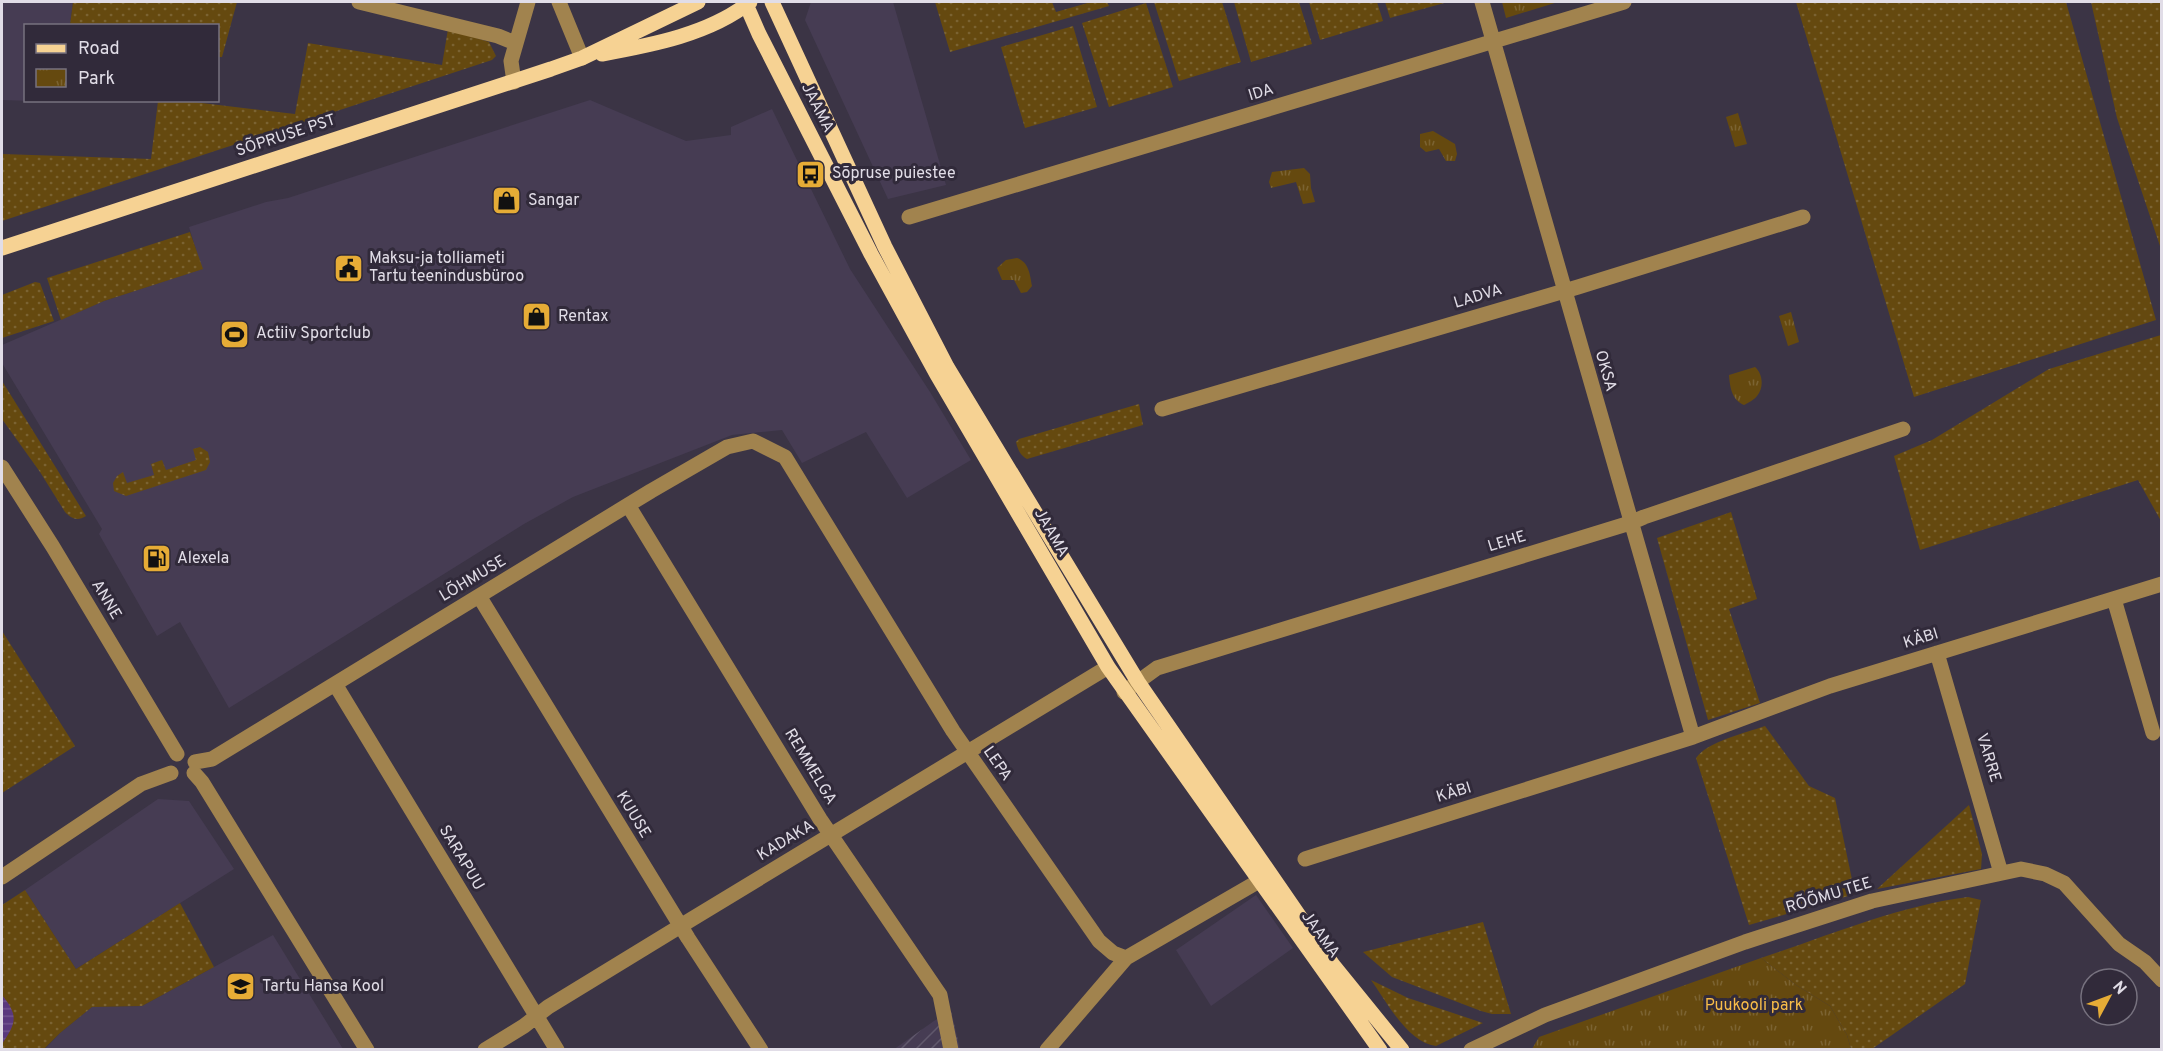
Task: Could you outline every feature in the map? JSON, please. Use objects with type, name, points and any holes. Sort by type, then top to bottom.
[{"type":"main road","name":"SÕPRUSE PST","points":[[2,248],[582,58],[698,2]]},
{"type":"main road","name":"SÕPRUSE PST","points":[[582,58],[663,41],[717,23],[747,2]]},
{"type":"main road","name":"JAAMA","points":[[747,2],[764,44],[876,264],[936,373],[1107,667],[1380,1050]]},
{"type":"main road","name":"JAAMA","points":[[772,2],[885,247],[947,367],[1138,682],[1333,965],[1402,1050]]},
{"type":"street","points":[[359,2],[477,31],[515,43]]},
{"type":"street","points":[[514,82],[511,61],[528,2]]},
{"type":"street","points":[[559,2],[582,58]]},
{"type":"street","name":"OKSA","points":[[1482,2],[1630,524],[1687,739]]},
{"type":"street","name":"IDA","points":[[909,217],[1624,2]]},
{"type":"street","name":"LADVA","points":[[1162,410],[1803,217]]},
{"type":"street","name":"LEHE","points":[[1124,692],[1157,668],[1630,524],[1644,517],[1903,429]]},
{"type":"street","name":"LÕHMUSE","points":[[194,768],[727,447],[753,441],[772,450]]},
{"type":"street","name":"LEPA","points":[[772,450],[785,457],[967,752],[1099,940],[1113,953],[1126,957]]},
{"type":"street","name":"ANNE","points":[[2,467],[53,547],[177,754]]},
{"type":"street","name":"REMMELGA","points":[[628,505],[831,834],[940,995],[951,1050]]},
{"type":"street","name":"KÄBI","points":[[1305,859],[1687,739],[1830,686],[2162,584]]},
{"type":"street","name":"KUUSE","points":[[479,596],[680,926],[761,1050]]},
{"type":"street","points":[[2114,599],[2153,733]]},
{"type":"street","name":"VARRE","points":[[1937,653],[2001,873]]},
{"type":"street","name":"KADAKA","points":[[485,1050],[680,926],[1107,667]]},
{"type":"street","name":"SARAPUU","points":[[335,684],[557,1050]]},
{"type":"street","points":[[194,768],[184,780],[176,778],[171,773],[169,764],[177,754],[186,753],[367,1050]]},
{"type":"street","points":[[2,877],[141,784],[171,773]]},
{"type":"street","name":"RÕÕMU TEE","points":[[1484,1048],[1545,1015],[1745,942],[1872,901],[2021,869],[2045,874],[2064,883],[2119,944],[2145,962],[2162,980]]},
{"type":"street","points":[[1047,1050],[1126,957],[1258,880]]},
{"type":"shaded area","points":[[2,2],[73,2],[70,24],[24,24],[24,101],[2,100]]},
{"type":"shaded area","points":[[811,2],[893,2],[946,185],[888,199],[805,20]]},
{"type":"shaded area","points":[[590,100],[686,141],[731,135],[731,127],[772,109],[850,269],[971,460],[907,498],[866,432],[802,463],[782,430],[732,435],[573,497],[524,524],[229,708],[180,622],[157,636],[99,534],[102,529],[2,363],[2,345],[104,301],[202,269],[189,227],[266,202],[288,198]]},
{"type":"shaded area","points":[[158,799],[189,801],[234,869],[76,969],[25,890]]},
{"type":"shaded area","points":[[1256,895],[1293,948],[1211,1006],[1176,950]]},
{"type":"shaded area","name":"Tartu Hansa Kool","points":[[273,935],[343,1049],[44,1050],[60,1033],[92,1007],[142,1006]]},
{"type":"shaded area","points":[[2,995],[11,1009],[14,1020],[2,1044]]},
{"type":"shaded area","points":[[951,1011],[960,1049],[893,1050],[934,1021]]},
{"type":"green space","points":[[73,2],[237,2],[222,57],[219,57],[219,24],[70,24]]},
{"type":"green space","points":[[935,2],[1052,2],[1056,12],[1091,2],[1107,2],[1109,6],[950,52]]},
{"type":"green space","points":[[1154,2],[1222,2],[1241,62],[1179,81]]},
{"type":"green space","points":[[1234,2],[1299,2],[1312,44],[1251,62]]},
{"type":"green space","points":[[1309,2],[1377,2],[1383,21],[1320,40]]},
{"type":"green space","points":[[1385,2],[1448,2],[1390,18]]},
{"type":"green space","points":[[1502,2],[1558,2],[1506,18]]},
{"type":"green space","points":[[1796,2],[2066,2],[2156,320],[1914,397]]},
{"type":"green space","points":[[2091,2],[2161,2],[2161,249],[2117,118]]},
{"type":"green space","points":[[1146,3],[1173,87],[1109,107],[1082,23]]},
{"type":"green space","points":[[1073,26],[1097,107],[1025,128],[1001,47]]},
{"type":"green space","points":[[448,29],[489,42],[496,56],[492,60],[2,221],[2,154],[151,159],[158,102],[193,102],[295,114],[308,43],[442,65]]},
{"type":"green space","points":[[1738,113],[1747,144],[1735,147],[1726,117]]},
{"type":"green space","points":[[1433,131],[1455,144],[1457,154],[1455,161],[1446,161],[1439,149],[1426,152],[1420,147],[1420,134]]},
{"type":"green space","points":[[1304,168],[1310,174],[1315,202],[1303,204],[1296,182],[1271,188],[1269,182],[1272,172]]},
{"type":"green space","points":[[190,232],[203,269],[104,301],[61,320],[47,278]]},
{"type":"green space","points":[[1017,258],[1024,263],[1030,273],[1032,286],[1027,292],[1021,293],[1014,280],[1002,280],[997,268],[1006,260]]},
{"type":"green space","points":[[35,282],[40,283],[54,321],[2,338],[2,295]]},
{"type":"green space","points":[[1791,312],[1799,342],[1788,346],[1779,316]]},
{"type":"green space","points":[[2161,335],[2161,521],[2138,480],[1920,550],[1894,456],[1932,440],[2049,369]]},
{"type":"green space","points":[[1755,367],[1761,377],[1761,389],[1756,397],[1744,405],[1732,393],[1729,375]]},
{"type":"green space","points":[[2,381],[86,516],[80,519],[74,518],[65,512],[2,419]]},
{"type":"green space","points":[[1139,404],[1143,425],[1027,459],[1021,454],[1016,442],[1019,439]]},
{"type":"green space","points":[[200,447],[208,452],[210,462],[206,470],[126,496],[114,491],[113,483],[123,472],[127,483],[154,475],[151,464],[162,460],[166,470],[196,460],[193,449]]},
{"type":"green space","points":[[1731,512],[1757,599],[1729,609],[1760,703],[1708,720],[1657,538]]},
{"type":"green space","points":[[2,631],[75,746],[2,793]]},
{"type":"green space","points":[[1765,726],[1809,786],[1835,798],[1855,894],[1749,925],[1696,758],[1718,742]]},
{"type":"green space","points":[[1969,805],[1982,854],[1981,869],[1877,889]]},
{"type":"green space","points":[[25,890],[76,969],[180,903],[214,967],[142,1006],[92,1007],[44,1049],[2,1050],[2,905]]},
{"type":"green space","points":[[1968,897],[1981,900],[1965,984],[1872,1049],[1851,1049],[1847,1035],[1830,1006],[1796,985],[1761,958],[1889,914]]},
{"type":"green space","points":[[1483,922],[1511,1014],[1492,1014],[1481,1011],[1392,977],[1363,952]]},
{"type":"green space","name":"Puukooli park","points":[[1761,958],[1796,985],[1830,1006],[1847,1035],[1851,1049],[1532,1049],[1539,1037]]},
{"type":"green space","points":[[1371,980],[1408,998],[1483,1023],[1436,1046],[1426,1043],[1416,1037],[1399,1020]]},
{"type":"place","name":"Sõpruse puiestee","points":[[811,174]]},
{"type":"place","name":"Sangar","points":[[507,201]]},
{"type":"place","name":"Maksu-ja tolliameti Tartu teenindusbüroo","points":[[348,268]]},
{"type":"place","name":"Rentax","points":[[537,317]]},
{"type":"place","name":"Actiiv Sportclub","points":[[235,334]]},
{"type":"place","name":"Alexela","points":[[156,559]]},
{"type":"place","name":"Tartu Hansa Kool","points":[[241,987]]}]
